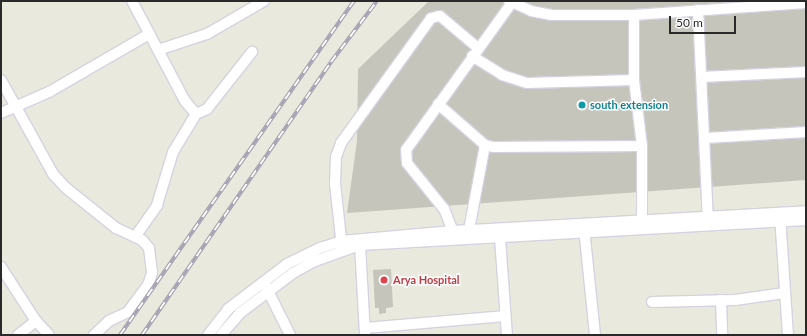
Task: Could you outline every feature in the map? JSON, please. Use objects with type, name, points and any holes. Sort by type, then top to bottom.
[{"type":"street","points":[[132,1],[185,101],[196,114]]},
{"type":"street","points":[[158,50],[207,34],[264,1]]},
{"type":"street","points":[[455,235],[444,208],[413,172],[405,156],[406,150],[512,2],[542,14],[634,15],[698,10],[711,5],[806,3]]},
{"type":"street","points":[[698,10],[706,138],[708,221]]},
{"type":"street","points":[[634,15],[634,80],[642,146],[642,224]]},
{"type":"street","points":[[342,245],[335,184],[336,157],[341,143],[431,18],[440,16],[478,48]]},
{"type":"street","points":[[1,113],[54,89],[149,34]]},
{"type":"street","points":[[135,237],[157,205],[173,152],[196,114],[207,109],[252,52]]},
{"type":"street","points":[[472,56],[502,75],[527,83],[634,80]]},
{"type":"street","points":[[702,77],[806,72]]},
{"type":"street","points":[[1,80],[53,174],[66,188],[116,228],[147,243],[149,248],[152,265],[151,279],[128,312],[109,321],[94,335]]},
{"type":"street","points":[[438,104],[485,145],[500,148],[642,146]]},
{"type":"street","points":[[706,138],[806,132]]},
{"type":"street","points":[[468,235],[485,145]]},
{"type":"street","points":[[781,217],[806,211]]},
{"type":"street","points":[[468,235],[584,223],[642,224],[781,217],[806,220]]},
{"type":"street","points":[[781,217],[788,335]]},
{"type":"street","points":[[584,223],[595,335]]},
{"type":"street","points":[[220,335],[266,286],[302,256],[342,245],[455,235],[500,238],[585,233],[642,224]]},
{"type":"street","points":[[342,245],[360,246],[455,235]]},
{"type":"street","points":[[500,238],[507,335]]},
{"type":"street","points":[[360,246],[365,331],[505,316]]},
{"type":"street","points":[[1,267],[36,321],[49,335]]},
{"type":"street","points":[[208,335],[228,309],[266,286]]},
{"type":"street","points":[[266,286],[290,335]]},
{"type":"street","points":[[652,302],[721,300],[785,293]]},
{"type":"street","points":[[721,300],[722,335]]},
{"type":"street","points":[[18,335],[36,321]]},
{"type":"building","name":"south extension","points":[[429,1],[806,1],[806,180],[347,213],[357,141],[358,69]]},
{"type":"building","points":[[391,269],[393,307],[386,308],[386,313],[379,314],[379,308],[375,308],[373,270]]},
{"type":"railway","points":[[120,335],[354,1]]},
{"type":"railway","points":[[142,335],[331,62],[377,1]]},
{"type":"place","name":"south extension","points":[[582,105]]},
{"type":"place","name":"Arya Hospital","points":[[384,280]]}]
